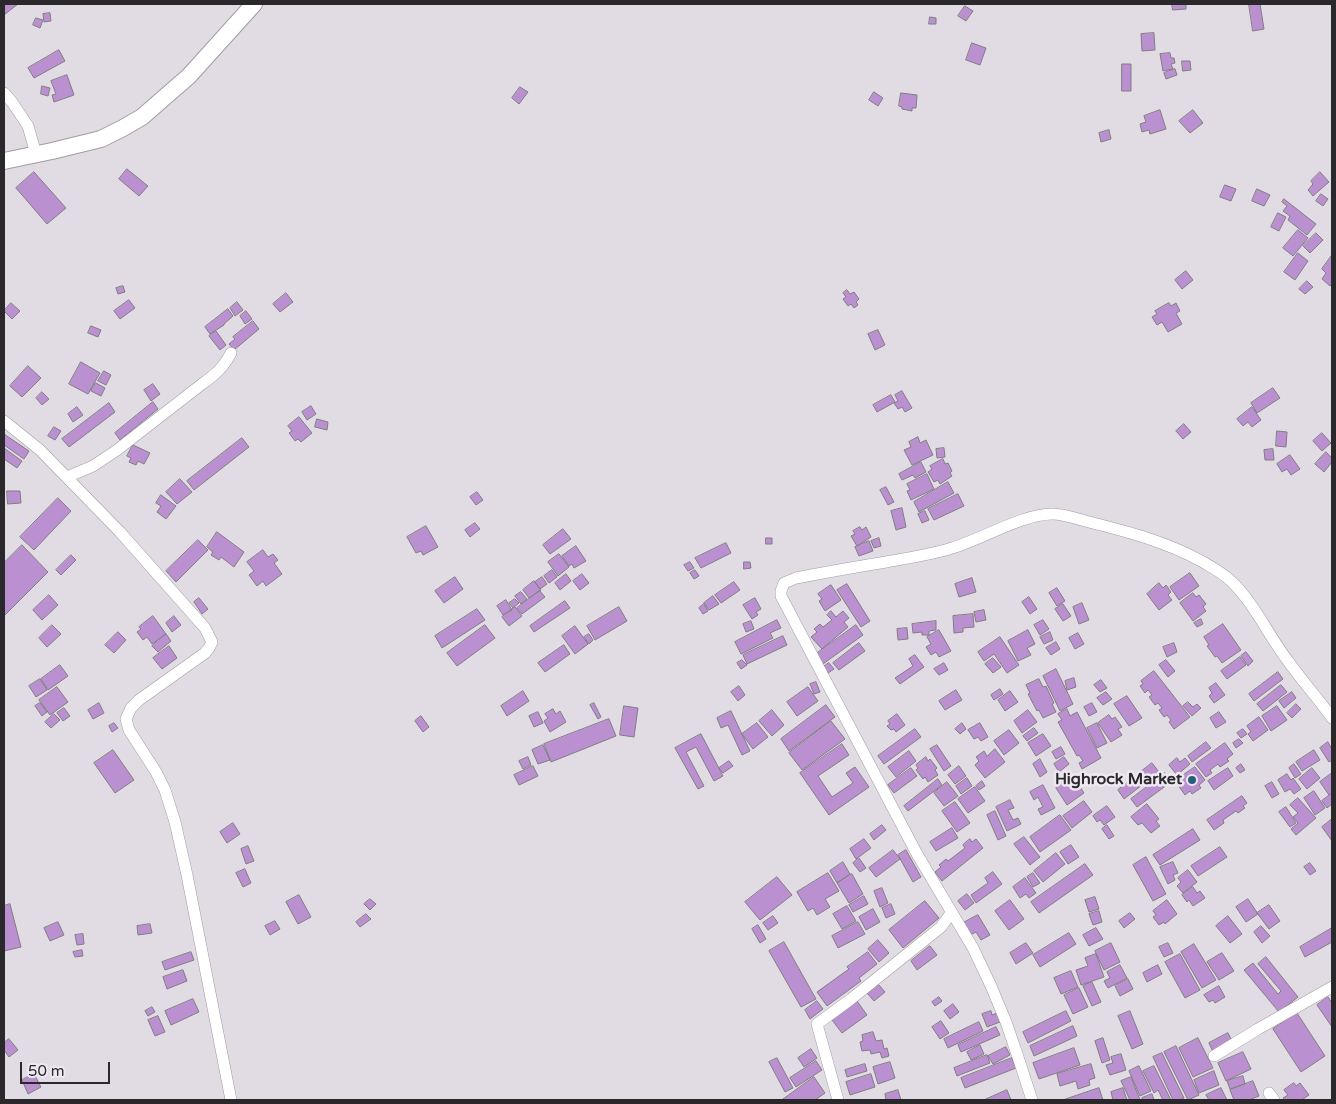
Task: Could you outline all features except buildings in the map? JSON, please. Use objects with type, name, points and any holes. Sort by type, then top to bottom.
[{"type":"street","points":[[4,161],[101,139],[123,128],[142,116],[189,76],[254,4]]},
{"type":"street","points":[[4,93],[28,126],[36,154]]},
{"type":"street","points":[[67,477],[93,466],[117,450],[216,374],[225,365],[231,353]]},
{"type":"street","points":[[4,421],[40,450],[120,532],[205,628],[212,642],[204,653],[139,700],[131,708],[126,719],[129,730],[156,772],[165,790],[175,822],[230,1100]]},
{"type":"street","points":[[1032,1100],[1012,1038],[991,986],[972,948],[917,854],[781,596],[784,583],[796,578],[916,557],[950,549],[1040,516],[1053,514],[1112,527],[1181,550],[1218,570],[1229,579],[1248,600],[1288,662],[1332,718]]},
{"type":"street","points":[[838,1100],[817,1024],[941,927],[951,913]]},
{"type":"street","points":[[1214,1056],[1332,987]]},
{"type":"place","name":"Highrock Market","points":[[1192,780]]}]
